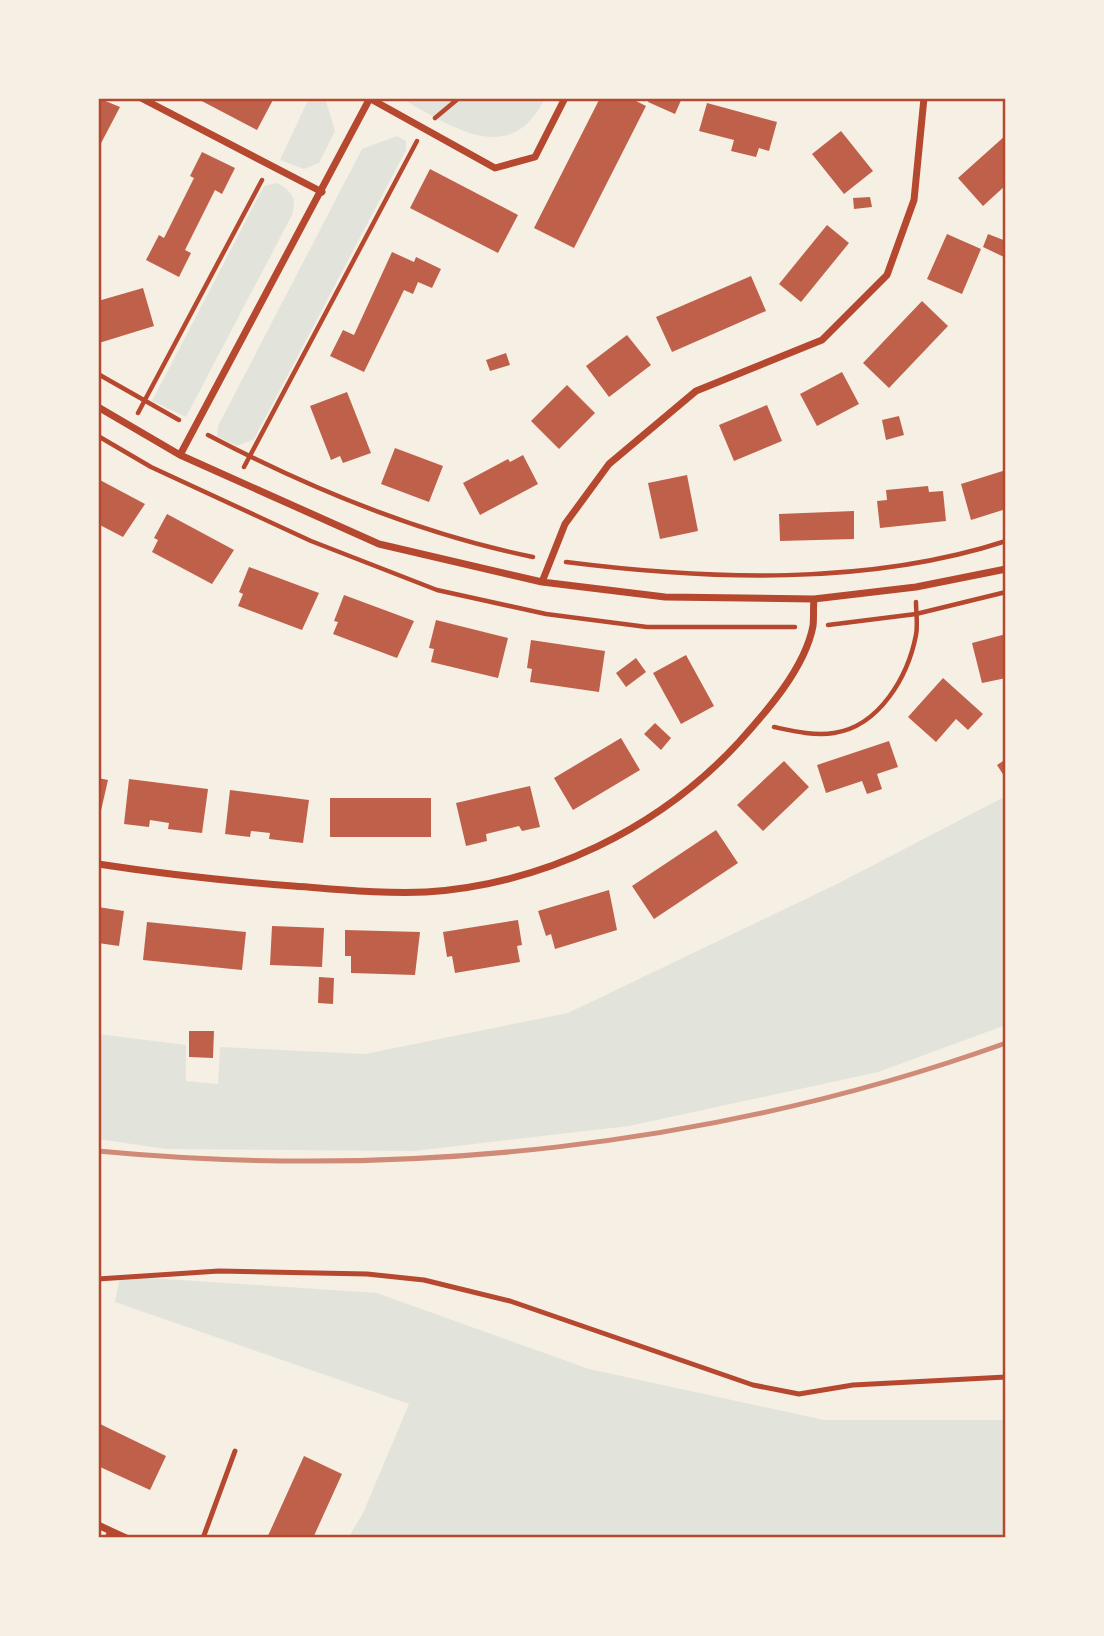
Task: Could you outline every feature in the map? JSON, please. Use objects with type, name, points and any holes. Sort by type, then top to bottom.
[{"type":"street","points":[[141,98],[322,192]]},
{"type":"street","points":[[180,454],[370,98],[495,168],[535,157],[565,98]]},
{"type":"street","points":[[542,582],[565,524],[609,464],[696,391],[822,340],[887,275],[914,200],[924,98]]},
{"type":"street","points":[[98,407],[180,454],[379,544],[542,582],[665,597],[814,599],[916,587],[1006,569]]},
{"type":"street","points":[[98,864],[191,879],[372,892],[426,892],[485,883],[550,867],[614,839],[674,801],[720,763],[756,724],[797,664],[813,626],[814,599]]},
{"type":"street","points":[[98,1525],[108,1535],[126,1538]]},
{"type":"lane","points":[[98,1279],[219,1271],[367,1275],[424,1280],[510,1301],[752,1385],[799,1394],[853,1385],[1006,1377]]},
{"type":"lane","points":[[203,1538],[235,1451]]},
{"type":"path","points":[[237,480],[423,128],[459,98]]},
{"type":"path","points":[[131,426],[270,165]]},
{"type":"path","points":[[98,374],[250,457],[354,503],[472,544],[551,560],[700,575],[779,576],[901,565],[1006,541]]},
{"type":"path","points":[[756,724],[803,733],[835,733],[861,722],[884,703],[903,678],[917,633],[916,587]]},
{"type":"shaded area","points":[[309,98],[325,98],[335,131],[319,163],[304,169],[280,160]]},
{"type":"shaded area","points":[[400,98],[545,98],[531,120],[514,132],[497,137],[458,129]]},
{"type":"shaded area","points":[[397,136],[406,141],[406,150],[254,439],[237,446],[217,436],[218,426],[362,149]]},
{"type":"shaded area","points":[[277,183],[292,196],[292,215],[186,417],[152,401],[264,186]]},
{"type":"shaded area","points":[[1006,796],[1006,1025],[878,1072],[629,1126],[414,1151],[166,1149],[98,1139],[98,1034],[186,1045],[186,1081],[218,1084],[220,1047],[365,1054],[568,1013],[839,883]]},
{"type":"shaded area","points":[[120,1276],[377,1293],[589,1369],[824,1420],[1006,1420],[1006,1538],[348,1538],[363,1513],[409,1404],[115,1302]]},
{"type":"building","points":[[98,98],[120,107],[98,149]]},
{"type":"building","points":[[196,98],[274,98],[257,130]]},
{"type":"building","points":[[600,98],[630,98],[646,106],[574,248],[534,228]]},
{"type":"building","points":[[650,98],[682,98],[675,114],[648,102]]},
{"type":"building","points":[[707,103],[777,122],[769,151],[759,148],[756,157],[731,151],[734,140],[699,131]]},
{"type":"building","points":[[841,131],[873,171],[844,194],[812,154]]},
{"type":"building","points":[[1006,135],[1006,185],[983,206],[958,178]]},
{"type":"building","points":[[202,152],[235,168],[222,194],[215,190],[185,250],[191,253],[179,277],[146,260],[159,235],[164,238],[194,178],[190,176]]},
{"type":"building","points":[[430,169],[518,215],[498,253],[410,208]]},
{"type":"building","points":[[870,197],[872,207],[854,209],[853,198]]},
{"type":"building","points":[[827,225],[849,243],[801,302],[779,284]]},
{"type":"building","points":[[947,234],[981,249],[962,294],[927,279]]},
{"type":"building","points":[[988,234],[1006,241],[1004,257],[983,247]]},
{"type":"building","points":[[392,252],[414,262],[416,257],[441,269],[432,288],[418,282],[413,294],[404,290],[364,372],[330,356],[343,330],[354,335]]},
{"type":"building","points":[[751,276],[766,311],[672,352],[656,317]]},
{"type":"building","points":[[143,288],[154,326],[99,343],[98,301]]},
{"type":"building","points":[[922,301],[948,326],[889,388],[863,363]]},
{"type":"building","points":[[627,335],[651,365],[609,397],[586,366]]},
{"type":"building","points":[[506,353],[510,365],[490,371],[486,360]]},
{"type":"building","points":[[842,372],[859,404],[817,426],[800,394]]},
{"type":"building","points":[[567,385],[595,413],[559,449],[531,421]]},
{"type":"building","points":[[347,392],[371,453],[343,463],[340,456],[331,460],[310,406]]},
{"type":"building","points":[[767,405],[782,441],[734,461],[719,425]]},
{"type":"building","points":[[899,416],[904,435],[886,440],[882,420]]},
{"type":"building","points":[[395,448],[443,466],[429,502],[381,484]]},
{"type":"building","points":[[523,455],[538,484],[480,515],[463,483],[508,459],[510,462]]},
{"type":"building","points":[[1006,470],[1006,509],[971,520],[961,484]]},
{"type":"building","points":[[687,475],[698,531],[660,539],[648,483]]},
{"type":"building","points":[[98,479],[145,504],[123,537],[98,524]]},
{"type":"building","points":[[928,486],[929,492],[943,491],[946,521],[880,528],[877,501],[887,500],[886,490]]},
{"type":"building","points":[[854,511],[854,539],[780,541],[779,514]]},
{"type":"building","points":[[167,514],[234,550],[212,584],[152,552],[158,540],[154,538]]},
{"type":"building","points":[[249,567],[319,593],[302,630],[238,606],[243,594],[239,592]]},
{"type":"building","points":[[344,595],[414,621],[397,658],[333,634],[338,622],[334,621]]},
{"type":"building","points":[[436,620],[508,638],[498,678],[431,662],[434,649],[429,648]]},
{"type":"building","points":[[1006,634],[1006,678],[982,683],[972,643]]},
{"type":"building","points":[[531,640],[605,651],[599,692],[530,682],[532,669],[527,668]]},
{"type":"building","points":[[686,655],[714,706],[681,724],[653,673]]},
{"type":"building","points":[[636,658],[646,672],[626,687],[616,673]]},
{"type":"building","points":[[943,678],[983,714],[968,730],[956,719],[936,742],[908,717]]},
{"type":"building","points":[[655,723],[671,738],[661,750],[644,734]]},
{"type":"building","points":[[621,738],[640,770],[573,810],[554,778]]},
{"type":"building","points":[[889,741],[898,767],[877,774],[882,789],[867,794],[862,781],[826,793],[817,765]]},
{"type":"building","points":[[1006,759],[1006,779],[997,765]]},
{"type":"building","points":[[784,761],[809,787],[763,831],[737,805]]},
{"type":"building","points":[[98,778],[108,780],[100,815],[98,815]]},
{"type":"building","points":[[129,779],[208,789],[202,833],[168,829],[169,823],[150,820],[149,827],[124,824]]},
{"type":"building","points":[[530,786],[540,827],[522,831],[519,826],[486,834],[487,841],[466,846],[456,803]]},
{"type":"building","points":[[230,790],[309,800],[303,843],[269,839],[270,833],[251,831],[250,837],[225,834]]},
{"type":"building","points":[[330,798],[431,798],[431,837],[330,837]]},
{"type":"building","points":[[716,830],[738,863],[654,919],[632,886]]},
{"type":"building","points":[[609,890],[617,930],[555,949],[551,934],[546,936],[538,911]]},
{"type":"building","points":[[98,907],[124,911],[119,946],[98,943]]},
{"type":"building","points":[[518,920],[522,945],[517,946],[520,962],[455,973],[452,956],[447,957],[443,932]]},
{"type":"building","points":[[147,922],[246,932],[242,970],[143,960]]},
{"type":"building","points":[[272,926],[324,928],[322,967],[270,965]]},
{"type":"building","points":[[345,930],[420,932],[415,975],[351,973],[351,956],[345,956]]},
{"type":"building","points":[[319,977],[334,978],[333,1004],[318,1003]]},
{"type":"building","points":[[189,1031],[214,1031],[213,1058],[189,1057]]},
{"type":"building","points":[[98,1423],[166,1456],[150,1490],[98,1466]]},
{"type":"building","points":[[304,1456],[342,1474],[313,1538],[267,1538]]},
{"type":"railway","points":[[98,1151],[213,1159],[328,1161],[443,1157],[558,1147],[672,1131],[785,1108],[896,1079],[1006,1043]]}]
